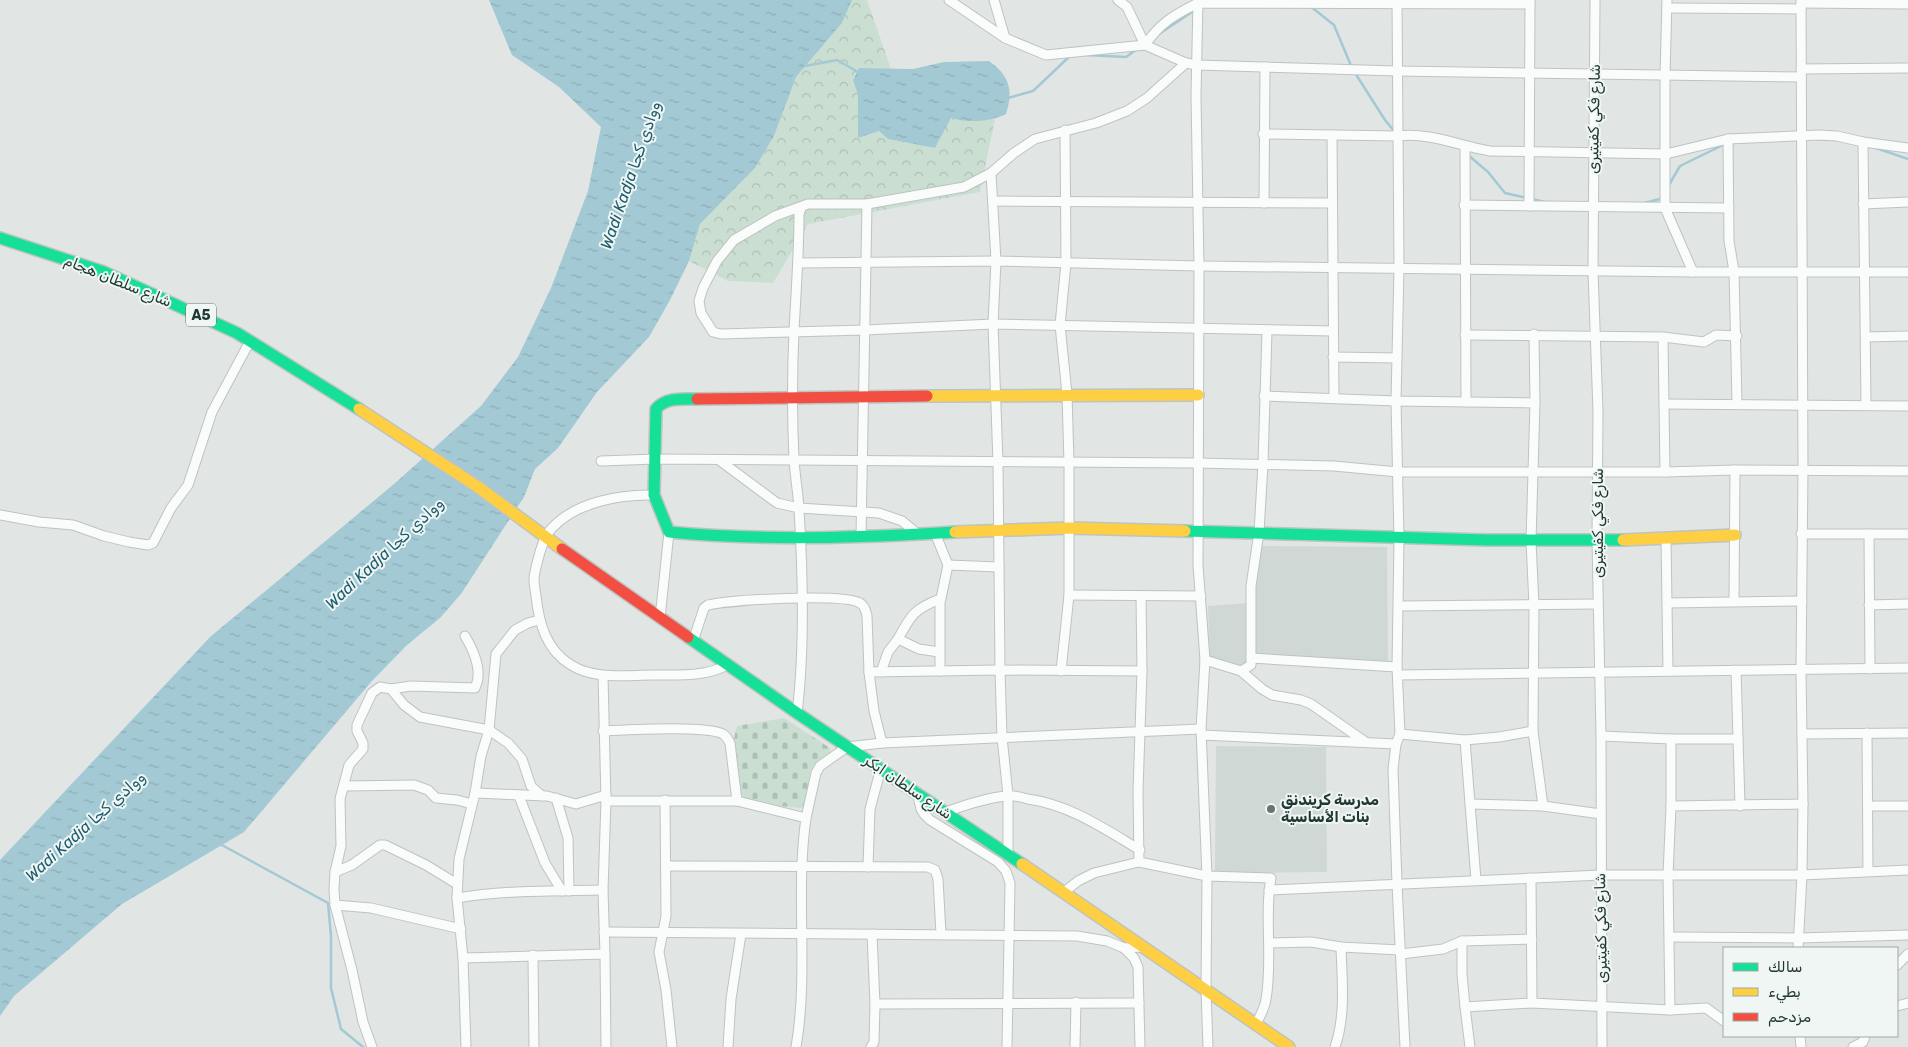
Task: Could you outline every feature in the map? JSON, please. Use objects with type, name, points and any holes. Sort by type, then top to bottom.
[{"type":"main road","name":"شارع سلطان هجام","points":[[0,238],[122,280],[200,315],[250,341],[478,486],[529,524]]},
{"type":"main road","points":[[1198,395],[1066,394],[678,399],[665,401],[656,410],[654,495],[669,532],[704,536],[861,537],[1000,529],[1069,528],[1259,532],[1399,539],[1531,541],[1666,540],[1735,534]]},
{"type":"main road","name":"شارع سلطان ابكر","points":[[529,524],[727,665],[917,792],[1289,1047]]},
{"type":"street","points":[[949,0],[1005,38],[1046,55],[1145,45],[1186,63],[1197,65],[1665,75],[1801,73],[1908,68]]},
{"type":"street","points":[[994,0],[1005,38]]},
{"type":"street","points":[[1118,0],[1127,7],[1145,45]]},
{"type":"street","name":"شارع فكي كفيتيرى","points":[[1595,0],[1593,270],[1598,412],[1597,540],[1601,736],[1602,1047]]},
{"type":"street","points":[[1145,45],[1156,29],[1198,1],[1530,2],[1529,206]]},
{"type":"street","points":[[1198,1],[1199,266],[1197,463],[1198,565],[1205,660],[1202,732],[1208,1047]]},
{"type":"street","points":[[1398,1],[1399,268],[1396,401],[1399,539],[1397,671],[1400,734],[1396,744],[1393,769],[1405,1047]]},
{"type":"street","points":[[1693,272],[1665,208],[1667,4],[1865,2],[1908,4]]},
{"type":"street","points":[[1798,947],[1803,804],[1800,272],[1801,4]]},
{"type":"street","points":[[1186,63],[1147,98],[1127,111],[1096,124],[1065,130],[1035,139],[1014,153],[991,173],[964,188],[866,204],[808,204],[775,216],[734,240],[718,260],[699,302],[701,313],[713,332],[722,334],[993,324],[1333,331]]},
{"type":"street","points":[[1264,204],[1263,134],[1265,67]]},
{"type":"street","points":[[1062,671],[1069,595],[1069,463],[1060,325],[1066,263],[1065,130]]},
{"type":"street","points":[[1263,134],[1422,136],[1464,147],[1490,151],[1666,154],[1728,139],[1828,135],[1908,148]]},
{"type":"street","points":[[1332,135],[1331,203],[1334,398]]},
{"type":"street","points":[[1728,139],[1730,240],[1734,271],[1737,404]]},
{"type":"street","points":[[1862,142],[1866,404]]},
{"type":"street","points":[[1464,147],[1466,402]]},
{"type":"street","points":[[991,173],[996,261],[993,324],[1000,529],[1000,670],[1002,737],[1008,795],[1008,855]]},
{"type":"street","points":[[993,201],[1198,204],[1331,203]]},
{"type":"street","points":[[1863,204],[1908,202]]},
{"type":"street","points":[[861,537],[866,204]]},
{"type":"street","points":[[1464,205],[1729,208]]},
{"type":"street","points":[[797,713],[801,672],[801,598],[799,508],[794,461],[793,398],[800,208]]},
{"type":"street","points":[[799,263],[996,261],[1332,268],[1908,272]]},
{"type":"street","points":[[1241,671],[1251,665],[1251,586],[1259,532],[1263,464],[1266,330]]},
{"type":"street","points":[[1465,335],[1534,334],[1663,337],[1704,342],[1716,336],[1736,336]]},
{"type":"street","points":[[1534,334],[1535,403],[1531,541],[1534,605],[1533,731],[1544,806]]},
{"type":"street","points":[[1866,337],[1908,336]]},
{"type":"street","points":[[1663,337],[1665,472]]},
{"type":"street","points":[[0,515],[39,522],[73,525],[104,536],[129,542],[148,545],[153,543],[171,508],[188,485],[212,412],[250,341]]},
{"type":"street","points":[[1333,357],[1397,358]]},
{"type":"street","points":[[1264,396],[1396,401],[1535,403]]},
{"type":"street","points":[[1664,404],[1802,406],[1866,404],[1908,406]]},
{"type":"street","points":[[602,460],[1197,463],[1334,466],[1398,472],[1598,470],[1665,472],[1735,470],[1908,471]]},
{"type":"street","points":[[719,460],[772,500],[784,505],[799,508],[862,510],[895,517],[920,535]]},
{"type":"street","points":[[1734,601],[1735,470]]},
{"type":"street","points":[[654,495],[633,495],[594,503],[558,522],[545,537],[534,578],[539,620],[546,638],[557,654],[571,666],[602,676],[673,675],[713,672],[727,665]]},
{"type":"street","points":[[660,618],[669,532]]},
{"type":"street","points":[[935,533],[948,565],[940,599],[940,671]]},
{"type":"street","points":[[1801,534],[1908,534]]},
{"type":"street","points":[[1869,534],[1870,669]]},
{"type":"street","points":[[1666,540],[1668,671]]},
{"type":"street","points":[[948,565],[999,567]]},
{"type":"street","points":[[1069,595],[1201,596]]},
{"type":"street","points":[[1139,862],[1142,596]]},
{"type":"street","points":[[693,641],[703,612],[708,605],[801,598],[859,602],[864,607],[867,616],[869,672],[874,711],[882,743]]},
{"type":"street","points":[[881,672],[888,652],[911,616],[924,605],[940,599]]},
{"type":"street","points":[[1667,603],[1802,601]]},
{"type":"street","points":[[1399,606],[1598,604]]},
{"type":"street","points":[[1869,604],[1908,604]]},
{"type":"street","points":[[466,1047],[463,958],[456,884],[459,859],[475,793],[481,756],[490,730],[496,654],[515,630],[539,620]]},
{"type":"street","points":[[372,1047],[363,1022],[335,905],[335,872],[341,846],[340,799],[345,786],[349,765],[362,749],[363,743],[357,731],[357,725],[368,698],[376,688],[391,689],[411,686],[475,688],[478,682],[477,665],[465,636]]},
{"type":"street","points":[[898,639],[919,649],[939,652]]},
{"type":"street","points":[[1251,658],[1397,671],[1534,672],[1908,668]]},
{"type":"street","points":[[1205,660],[1241,671],[1272,695],[1301,700],[1311,704],[1366,742]]},
{"type":"street","points":[[869,672],[1000,670],[1142,671]]},
{"type":"street","points":[[1736,670],[1740,806]]},
{"type":"street","points":[[602,676],[606,798],[603,890],[606,1047]]},
{"type":"street","points":[[391,689],[404,705],[420,717],[490,730],[508,743],[522,759],[531,786],[542,796]]},
{"type":"street","points":[[604,731],[702,730],[722,734],[728,738],[730,743],[737,801]]},
{"type":"street","points":[[1400,734],[1465,740],[1499,738],[1533,731]]},
{"type":"street","points":[[796,1047],[801,1020],[802,867],[806,818],[818,769],[830,758],[848,747],[882,743],[1140,732],[1202,732],[1396,744]]},
{"type":"street","points":[[1867,733],[1868,871]]},
{"type":"street","points":[[1802,734],[1908,733]]},
{"type":"street","points":[[1601,736],[1738,739]]},
{"type":"street","points":[[1670,1010],[1668,874],[1671,739]]},
{"type":"street","points":[[1465,740],[1476,880]]},
{"type":"street","points":[[868,867],[870,809],[881,768]]},
{"type":"street","points":[[345,786],[401,787],[408,785],[424,788],[436,798],[472,804]]},
{"type":"street","points":[[917,792],[921,809],[930,820],[987,854],[1006,871],[1010,883],[1007,1047]]},
{"type":"street","points":[[475,793],[542,796],[576,804],[606,798],[737,801],[806,818]]},
{"type":"street","points":[[946,812],[1008,795],[1038,800],[1078,813],[1140,850]]},
{"type":"street","points":[[519,796],[545,863],[566,891]]},
{"type":"street","points":[[556,798],[568,838],[566,891]]},
{"type":"street","points":[[665,800],[666,916],[659,952],[666,990],[672,1047]]},
{"type":"street","points":[[1470,804],[1544,806],[1601,814]]},
{"type":"street","points":[[1671,806],[1803,804]]},
{"type":"street","points":[[1868,806],[1908,806]]},
{"type":"street","points":[[335,872],[352,865],[380,845],[385,845],[426,865],[456,884]]},
{"type":"street","points":[[1063,893],[1078,881],[1094,873],[1139,862],[1206,876],[1271,878],[1269,890],[1270,943],[1266,999],[1256,1024]]},
{"type":"street","points":[[667,866],[928,867],[935,870],[938,879],[941,934]]},
{"type":"street","points":[[1269,890],[1531,878],[1668,874],[1802,875],[1908,870]]},
{"type":"street","points":[[1531,878],[1532,1004]]},
{"type":"street","points":[[457,898],[480,894],[603,890]]},
{"type":"street","points":[[335,905],[371,908],[461,929]]},
{"type":"street","points":[[604,932],[741,934],[802,932],[1077,936],[1107,941],[1124,948],[1134,958],[1138,967],[1140,1047]]},
{"type":"street","points":[[728,1047],[731,999],[741,934]]},
{"type":"street","points":[[871,1047],[874,1042],[875,1004],[872,934]]},
{"type":"street","points":[[1670,937],[1798,938],[1908,935]]},
{"type":"street","points":[[1270,943],[1311,942],[1341,947],[1400,952],[1442,949],[1462,941],[1532,939]]},
{"type":"street","points":[[1462,941],[1462,974],[1470,1047]]},
{"type":"street","points":[[1124,948],[1144,947]]},
{"type":"street","points":[[1335,1047],[1340,1034],[1342,1014],[1341,947]]},
{"type":"street","points":[[463,958],[605,954]]},
{"type":"street","points":[[1898,964],[1908,954]]},
{"type":"street","points":[[533,955],[534,1047]]},
{"type":"street","points":[[1075,1047],[1076,1002]]},
{"type":"street","points":[[875,1004],[1139,1003]]},
{"type":"street","points":[[1465,1008],[1532,1004],[1670,1010],[1706,1008],[1723,1020]]},
{"type":"street","points":[[1853,1047],[1863,1042],[1865,1037]]},
{"type":"shaded area","points":[[1260,546],[1387,547],[1388,661],[1253,656],[1253,586]]},
{"type":"shaded area","points":[[1250,603],[1248,666],[1210,660],[1208,606]]},
{"type":"shaded area","name":"مدرسة كريندنق بنات الأساسية","points":[[1216,746],[1326,747],[1327,872],[1215,873]]},
{"type":"green space","points":[[852,0],[867,0],[891,69],[859,68],[853,79],[858,95],[858,138],[879,131],[889,139],[935,148],[951,118],[995,119],[980,192],[808,224],[773,283],[728,281],[689,261],[700,224],[755,168],[774,136],[796,77],[842,23]]},
{"type":"green space","points":[[784,718],[830,748],[830,753],[813,766],[809,777],[807,799],[801,808],[760,804],[744,800],[734,763],[733,745],[737,726]]},
{"type":"water","name":"Wadi Kadja ووادي كجا","points":[[489,0],[852,0],[842,23],[796,77],[774,136],[755,168],[700,224],[689,261],[649,337],[597,392],[558,448],[535,469],[524,497],[461,594],[440,618],[407,645],[371,682],[244,832],[122,904],[14,996],[0,1016],[0,860],[210,637],[394,484],[481,406],[518,357],[551,288],[588,191],[601,127],[559,87],[512,55]]},
{"type":"water","points":[[989,61],[1001,72],[1008,84],[1010,98],[1006,114],[993,119],[979,121],[964,121],[951,118],[935,148],[888,139],[879,131],[858,138],[858,95],[853,80],[859,68],[913,69],[944,62]]},
{"type":"waterway","points":[[1310,6],[1334,25],[1352,68]]},
{"type":"waterway","points":[[1156,36],[1195,10]]},
{"type":"waterway","points":[[1085,55],[1126,57],[1137,49]]},
{"type":"waterway","points":[[1008,98],[1033,91],[1070,56]]},
{"type":"waterway","points":[[805,66],[837,60],[858,72]]},
{"type":"waterway","points":[[1355,73],[1385,120],[1395,132]]},
{"type":"waterway","points":[[1817,139],[1829,140]]},
{"type":"waterway","points":[[1669,185],[1680,166],[1725,144]]},
{"type":"waterway","points":[[1876,148],[1908,159]]},
{"type":"waterway","points":[[1468,155],[1488,172],[1505,193],[1545,202]]},
{"type":"waterway","points":[[1644,203],[1660,199],[1662,196]]},
{"type":"waterway","points":[[220,844],[328,903],[331,936],[331,988],[341,1029],[363,1047]]},
{"type":"traffic: fast","points":[[0,238],[104,272],[237,333],[359,409]]},
{"type":"traffic: fast","points":[[697,399],[665,402],[656,409],[654,495],[669,532],[776,538],[883,536],[955,532]]},
{"type":"traffic: fast","points":[[1185,531],[1486,540],[1623,540]]},
{"type":"traffic: fast","points":[[688,637],[797,713],[1022,864]]},
{"type":"traffic: slow","points":[[927,396],[1198,395]]},
{"type":"traffic: slow","points":[[359,409],[478,487],[562,549]]},
{"type":"traffic: slow","points":[[955,532],[1070,528],[1185,531]]},
{"type":"traffic: slow","points":[[1623,540],[1735,535]]},
{"type":"traffic: slow","points":[[1022,864],[1289,1047]]},
{"type":"traffic: jam","points":[[697,399],[927,396]]},
{"type":"traffic: jam","points":[[562,549],[688,637]]},
{"type":"place","name":"مدرسة كريندنق بنات الأساسية","points":[[1271,809]]}]
